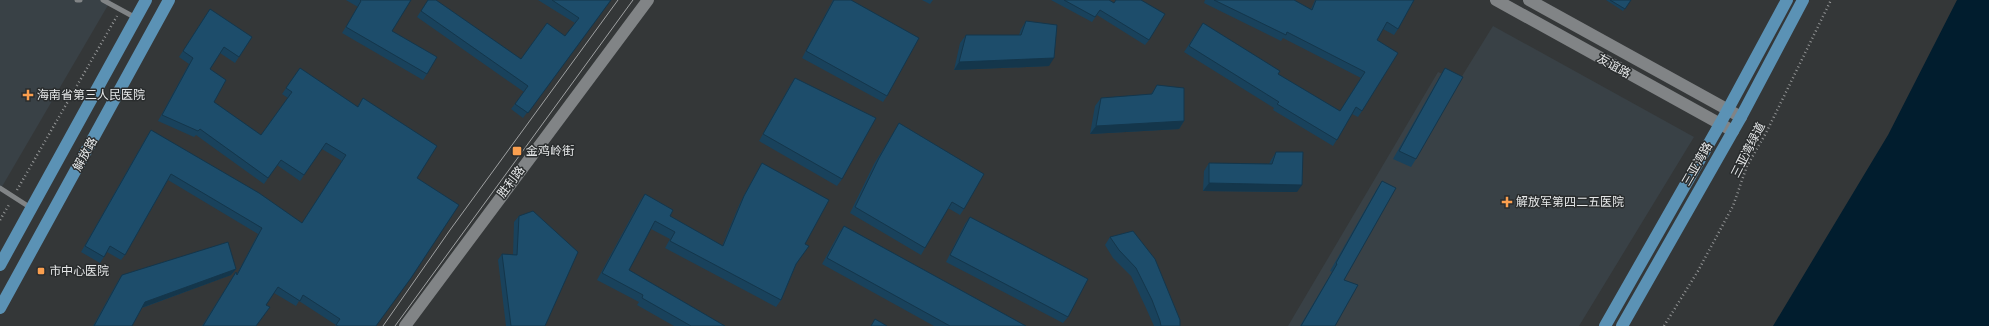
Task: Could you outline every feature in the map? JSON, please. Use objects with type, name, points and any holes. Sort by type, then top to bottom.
[{"type":"main road","name":"解放路","points":[[0,265],[146,0]]},
{"type":"main road","name":"解放路","points":[[0,308],[169,0]]},
{"type":"main road","name":"胜利路","points":[[404,326],[648,0]]},
{"type":"main road","name":"友谊路","points":[[1496,0],[1733,131]]},
{"type":"main road","name":"友谊路","points":[[1529,0],[1741,117]]},
{"type":"main road","name":"三亚湾路","points":[[1605,326],[1728,110],[1787,0]]},
{"type":"main road","name":"三亚湾路","points":[[1622,326],[1741,117],[1803,0]]},
{"type":"lane","points":[[103,0],[136,18]]},
{"type":"lane","points":[[0,188],[31,208]]},
{"type":"path","name":"三亚湾绿道","points":[[1664,326],[1698,271],[1733,206],[1748,166],[1766,133],[1831,0]]},
{"type":"path","points":[[15,193],[118,14]]},
{"type":"path","points":[[0,220],[12,200]]},
{"type":"shaded area","name":"海南省第三人民医院","points":[[0,0],[111,0],[0,190]]},
{"type":"shaded area","name":"解放军第四二五医院","points":[[1493,26],[1694,137],[1579,326],[1288,326],[1438,72],[1459,81]]},
{"type":"water","points":[[1957,0],[1989,0],[1989,326],[1773,326],[1888,135]]},
{"type":"building","points":[[360,0],[411,0],[392,31],[437,57],[427,74],[346,27],[361,1]]},
{"type":"building","points":[[428,0],[436,0],[521,59],[547,23],[565,36],[579,18],[552,0],[611,0],[528,113],[515,104],[528,86],[421,11]]},
{"type":"building","points":[[834,0],[851,0],[919,38],[887,96],[806,51]]},
{"type":"building","points":[[1064,0],[1109,0],[1114,3],[1116,0],[1141,0],[1165,14],[1149,40],[1100,10],[1095,17]]},
{"type":"building","points":[[1214,0],[1294,0],[1312,10],[1316,0],[1414,0],[1398,29],[1387,22],[1377,40],[1398,53],[1362,111],[1356,107],[1337,140],[1277,104],[1279,102],[1189,46],[1203,23],[1280,71],[1278,74],[1340,111],[1365,72],[1287,32],[1286,35]]},
{"type":"building","points":[[1610,0],[1631,0],[1625,9]]},
{"type":"building","points":[[210,9],[252,37],[239,57],[224,47],[210,69],[226,80],[214,102],[261,135],[292,92],[286,88],[300,68],[358,107],[363,98],[437,146],[417,178],[459,205],[411,278],[376,326],[338,326],[336,325],[340,319],[303,295],[300,301],[278,287],[266,305],[270,307],[256,326],[203,326],[236,272],[237,275],[262,228],[171,174],[125,255],[110,246],[104,257],[85,246],[151,130],[259,193],[302,223],[346,155],[326,143],[304,175],[281,160],[268,178],[200,129],[198,131],[162,115],[193,58],[183,51]]},
{"type":"building","points":[[1026,21],[1057,25],[1054,58],[959,62],[966,35],[1021,35]]},
{"type":"building","points":[[1445,68],[1463,77],[1416,159],[1399,151]]},
{"type":"building","points":[[795,78],[876,118],[842,179],[763,134]]},
{"type":"building","points":[[1157,85],[1184,88],[1184,121],[1096,126],[1101,98],[1152,94]]},
{"type":"building","points":[[899,123],[984,174],[964,209],[952,202],[925,248],[855,207],[879,158]]},
{"type":"building","points":[[1276,152],[1303,152],[1302,185],[1209,183],[1209,163],[1272,164]]},
{"type":"building","points":[[762,163],[829,200],[805,244],[809,246],[796,264],[781,300],[670,241],[675,232],[655,221],[629,270],[725,326],[691,326],[642,298],[643,295],[602,273],[645,194],[673,210],[670,216],[723,246],[744,196]]},
{"type":"building","points":[[1382,181],[1396,188],[1344,280],[1358,285],[1335,326],[1301,326],[1337,264],[1336,263]]},
{"type":"building","points":[[533,211],[578,252],[545,326],[511,326],[502,254],[517,255],[519,216]]},
{"type":"building","points":[[970,217],[1088,279],[1068,317],[950,255]]},
{"type":"building","points":[[844,226],[1026,326],[950,326],[827,258]]},
{"type":"building","points":[[1133,231],[1155,259],[1180,320],[1180,326],[1161,326],[1152,300],[1136,268],[1119,250],[1110,237]]},
{"type":"building","points":[[228,242],[236,269],[145,302],[132,326],[94,326],[122,275]]},
{"type":"building","points":[[875,319],[887,326],[871,326]]},
{"type":"tram line","points":[[383,326],[450,230],[618,0]]},
{"type":"tram line","points":[[395,326],[633,0]]},
{"type":"place","name":"海南省第三人民医院","points":[[28,95]]},
{"type":"place","name":"金鸡岭街","points":[[517,151]]},
{"type":"place","name":"解放军第四二五医院","points":[[1507,202]]},
{"type":"place","name":"市中心医院","points":[[41,271]]}]
